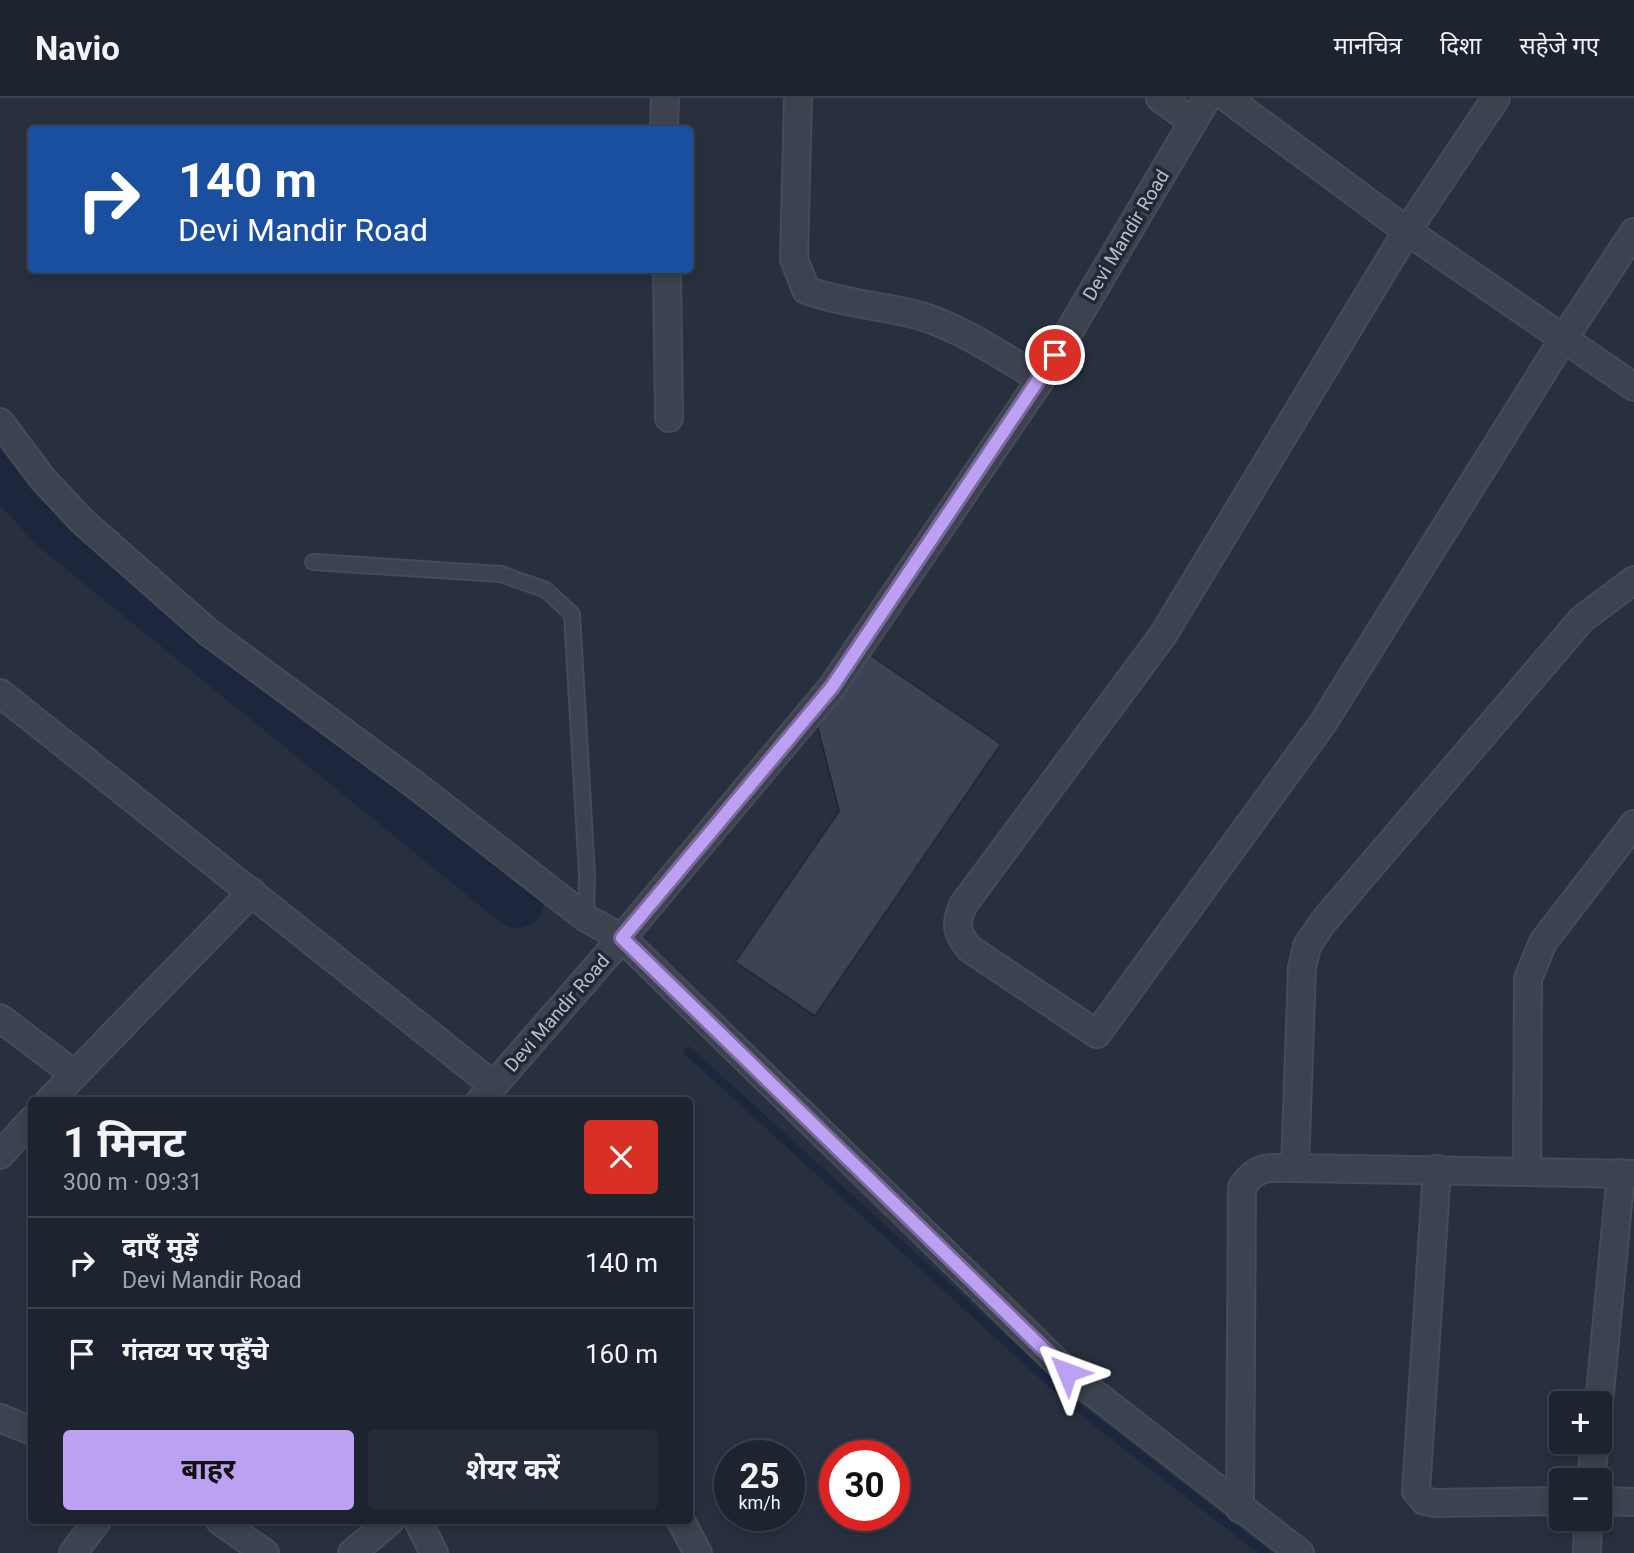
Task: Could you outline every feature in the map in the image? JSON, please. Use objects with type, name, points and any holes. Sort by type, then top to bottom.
[{"type":"street","points":[[664,126],[665,98]]},
{"type":"street","points":[[798,98],[794,259],[806,290],[834,300],[933,321],[1041,379]]},
{"type":"street","points":[[1160,98],[1193,122]]},
{"type":"street","name":"Devi Mandir Road","points":[[483,1097],[622,938],[832,687],[1041,379],[1207,98]]},
{"type":"street","points":[[1227,98],[1406,231],[1634,387]]},
{"type":"street","points":[[1496,98],[1406,231],[1163,635],[963,905],[956,922],[959,937],[970,948],[1097,1034],[1323,723],[1564,338],[1634,232]]},
{"type":"street","points":[[667,273],[670,418]]},
{"type":"street","points":[[0,422],[43,478],[82,520],[208,632],[414,783],[586,918],[622,938],[1067,1372],[1300,1553]]},
{"type":"street","points":[[1295,1168],[1301,968],[1307,946],[1323,922],[1582,619],[1634,580]]},
{"type":"street","points":[[0,693],[252,892],[483,1097]]},
{"type":"street","points":[[1527,1171],[1528,979],[1543,942],[1634,824]]},
{"type":"street","points":[[53,1097],[252,892]]},
{"type":"street","points":[[0,1018],[74,1074]]},
{"type":"street","points":[[0,1155],[28,1124]]},
{"type":"street","points":[[1240,1509],[1242,1187],[1259,1169],[1628,1173],[1601,1391]]},
{"type":"street","points":[[1437,1169],[1414,1483],[1416,1491],[1424,1501],[1435,1503],[1549,1501]]},
{"type":"street","points":[[0,1418],[28,1430]]},
{"type":"street","points":[[1612,1501],[1634,1502]]},
{"type":"street","points":[[73,1553],[95,1524]]},
{"type":"street","points":[[224,1524],[265,1553]]},
{"type":"street","points":[[352,1553],[386,1524]]},
{"type":"street","points":[[420,1524],[434,1553]]},
{"type":"street","points":[[683,1524],[698,1553]]},
{"type":"street","points":[[1587,1553],[1588,1531]]},
{"type":"lane","points":[[313,562],[500,574],[546,590],[572,614],[587,874],[586,918]]},
{"type":"building","points":[[866,652],[1001,744],[815,1016],[735,962],[839,811],[817,725]]},
{"type":"waterway","points":[[0,465],[56,526],[517,901]]},
{"type":"waterway","points":[[688,1051],[1081,1410],[1265,1553]]},
{"type":"route","points":[[1055,355],[832,687],[622,938],[1067,1372]]}]
